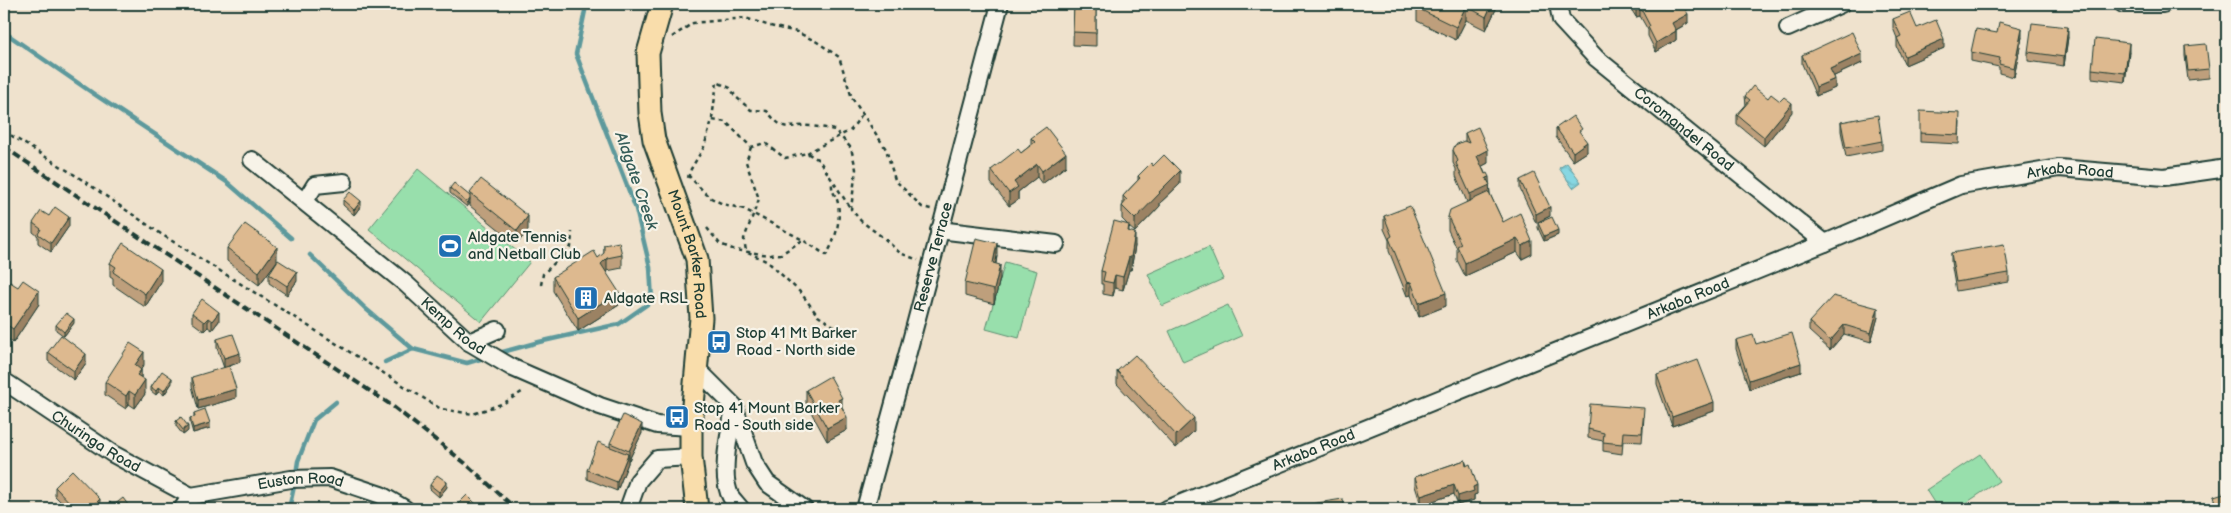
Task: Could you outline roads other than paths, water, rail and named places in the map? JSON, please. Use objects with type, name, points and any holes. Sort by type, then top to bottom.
[{"type":"main road","name":"Mount Barker Road","points":[[662,4],[648,53],[650,112],[654,140],[697,259],[702,318],[691,427],[691,456],[697,509]]},
{"type":"street","name":"Reserve Terrace","points":[[865,509],[1000,4]]},
{"type":"street","name":"Coromandel Road","points":[[1558,4],[1561,20],[1596,58],[1825,243]]},
{"type":"street","points":[[1788,28],[1841,4]]},
{"type":"street","points":[[2123,4],[2162,4]]},
{"type":"street","name":"Kemp Road","points":[[252,160],[406,284],[469,342],[513,368],[600,406],[656,426],[691,427]]},
{"type":"street","name":"Arkaba Road","points":[[1167,509],[1825,243],[1961,185],[2059,168],[2164,177],[2227,168]]},
{"type":"street","points":[[304,201],[315,185],[344,182]]},
{"type":"street","points":[[939,230],[1056,244]]},
{"type":"street","points":[[469,342],[496,330]]},
{"type":"street","points":[[698,370],[734,406],[754,463],[767,483],[804,509]]},
{"type":"street","name":"Churinga Road","points":[[4,381],[187,502]]},
{"type":"street","points":[[734,406],[726,454],[728,486],[730,503],[741,509]]},
{"type":"street","points":[[628,509],[638,482],[657,459],[691,456]]},
{"type":"street","name":"Euston Road","points":[[187,502],[266,482],[330,478],[381,495],[405,509]]},
{"type":"water","points":[[1567,163],[1581,182],[1573,188],[1559,168]]},
{"type":"waterway","name":"Aldgate Creek","points":[[499,353],[619,324],[652,301],[650,267],[636,209],[576,54],[586,6],[591,4]]},
{"type":"waterway","points":[[4,32],[227,182],[291,238]]},
{"type":"waterway","points":[[310,255],[366,309],[413,349]]},
{"type":"waterway","name":"Aldgate Creek","points":[[385,362],[413,349],[467,363],[487,357]]},
{"type":"waterway","name":"Aldgate Creek","points":[[296,474],[298,461],[314,420],[336,402]]},
{"type":"waterway","name":"Aldgate Creek","points":[[289,509],[295,482]]},
{"type":"railway","points":[[4,147],[391,405],[465,463],[516,509]]},
{"type":"place","name":"Aldgate Tennis and Netball Club","points":[[450,246]]},
{"type":"place","name":"Aldgate RSL","points":[[586,298]]},
{"type":"place","name":"Stop 41 Mt Barker Road - North side","points":[[719,342]]},
{"type":"place","name":"Stop 41 Mount Barker Road - South side","points":[[677,417]]}]
